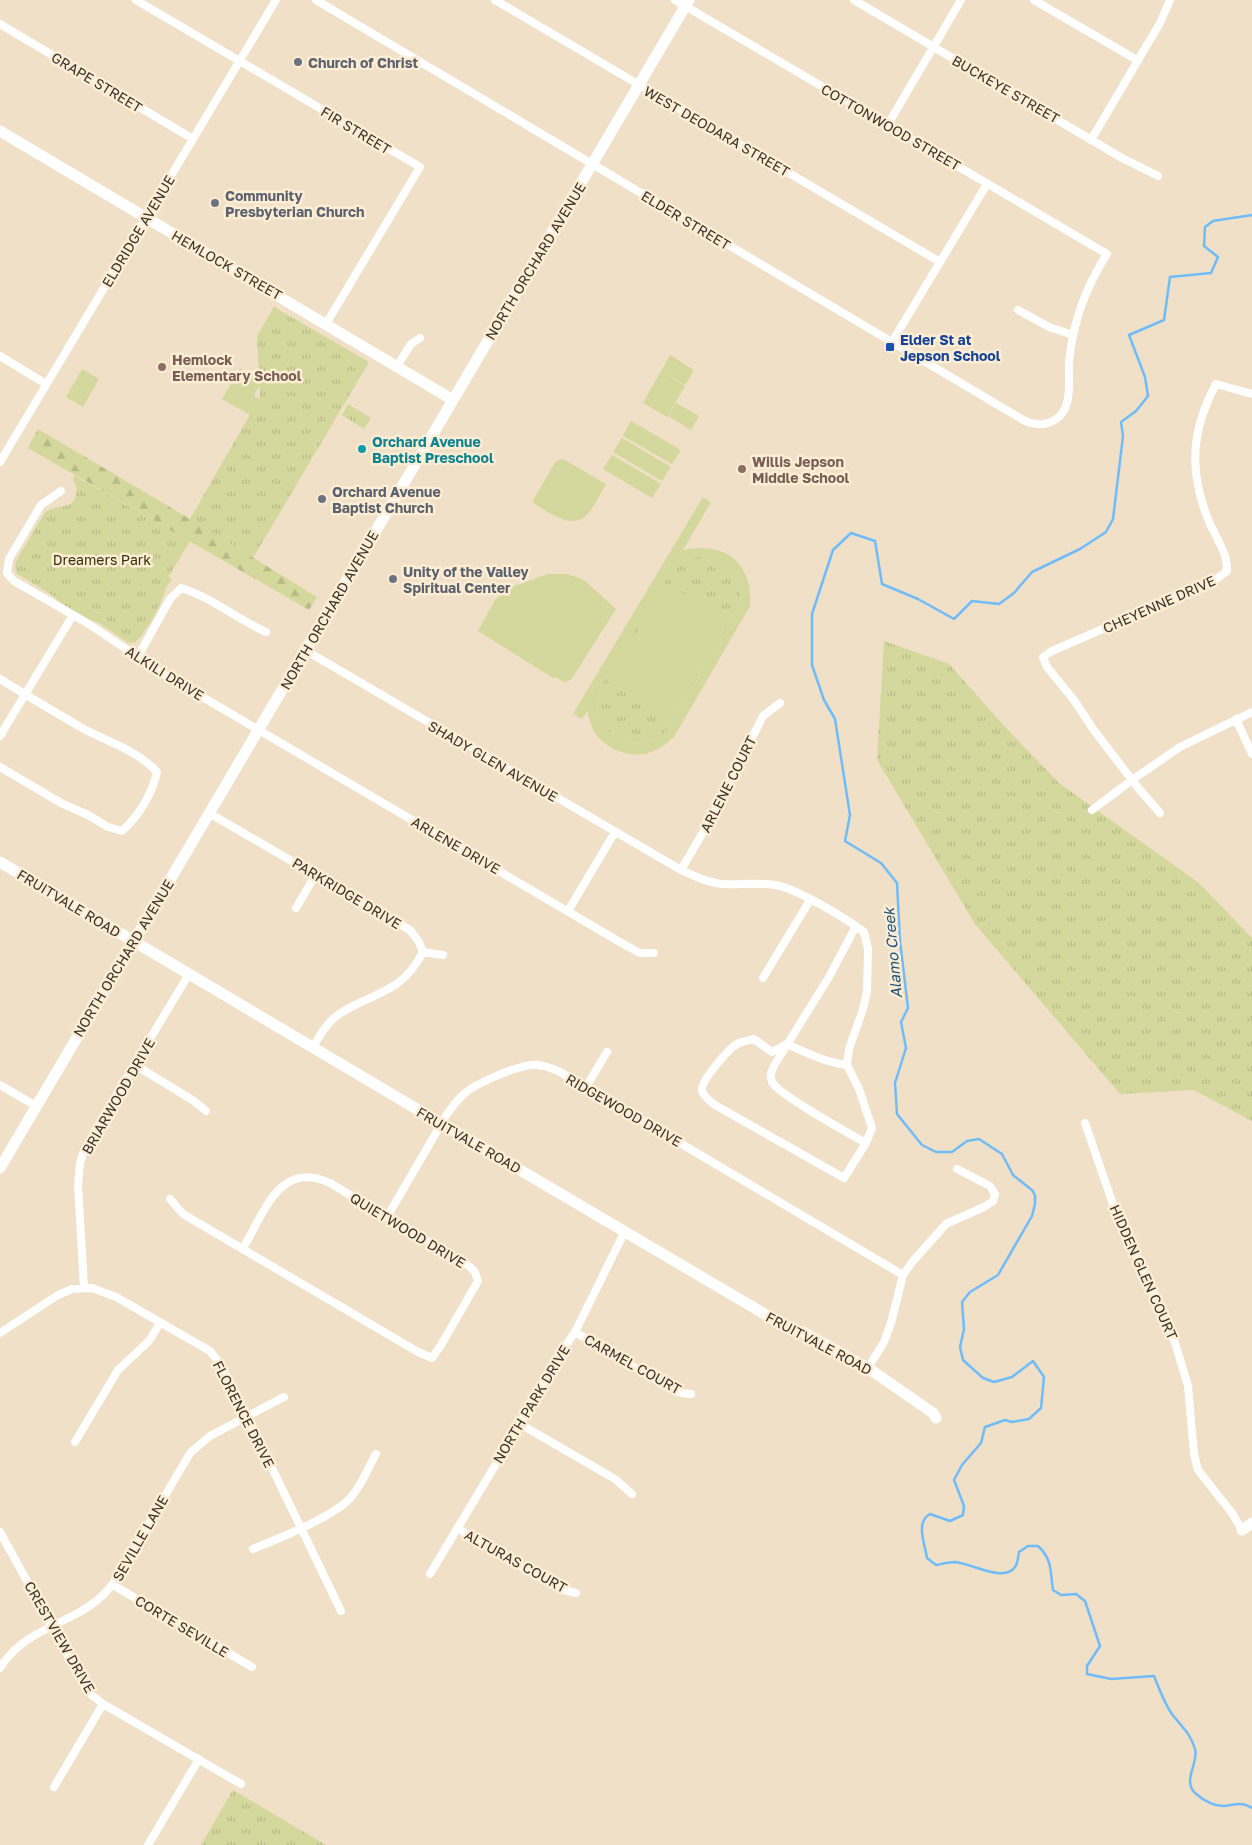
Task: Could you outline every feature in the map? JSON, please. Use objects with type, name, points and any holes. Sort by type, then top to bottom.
[{"type":"street","name":"FIR STREET","points":[[136,0],[420,167],[326,324]]},
{"type":"street","name":"ELDRIDGE AVENUE","points":[[0,462],[276,0]]},
{"type":"street","name":"ELDER STREET","points":[[316,0],[1029,422],[1042,424],[1052,421],[1064,409],[1068,399],[1069,363],[1073,335]]},
{"type":"street","name":"WEST DEODARA STREET","points":[[495,0],[940,262]]},
{"type":"street","name":"COTTONWOOD STREET","points":[[675,0],[687,3],[887,126],[1107,254],[1086,293],[1073,335]]},
{"type":"street","name":"BUCKEYE STREET","points":[[854,0],[1091,140],[1136,166],[1158,176]]},
{"type":"street","points":[[887,126],[961,0]]},
{"type":"street","points":[[1034,0],[1137,60]]},
{"type":"street","points":[[1091,140],[1160,23],[1170,0]]},
{"type":"street","name":"NORTH ORCHARD AVENUE","points":[[0,1168],[687,3]]},
{"type":"street","name":"GRAPE STREET","points":[[0,24],[193,139]]},
{"type":"street","name":"HEMLOCK STREET","points":[[0,131],[453,400]]},
{"type":"street","points":[[892,342],[986,184]]},
{"type":"street","points":[[1018,310],[1049,327],[1073,335]]},
{"type":"street","points":[[397,366],[411,344],[420,338]]},
{"type":"street","points":[[0,356],[46,384]]},
{"type":"street","name":"CHEYENNE DRIVE","points":[[1132,780],[1093,729],[1074,700],[1047,667],[1042,657],[1215,580],[1227,571],[1225,558],[1199,494],[1195,474],[1194,452],[1208,398],[1216,384],[1252,394]]},
{"type":"street","name":"ALKILI DRIVE","points":[[60,491],[41,505],[9,560],[7,572],[14,581],[103,634],[136,658],[259,729]]},
{"type":"street","points":[[136,658],[170,600],[181,588],[196,593],[266,632]]},
{"type":"street","points":[[0,736],[72,615]]},
{"type":"street","name":"SHADY GLEN AVENUE","points":[[305,650],[681,870],[703,880],[722,884],[757,883],[778,885],[810,900],[856,926]]},
{"type":"street","points":[[0,679],[84,729],[112,741],[149,763],[157,772],[154,786],[132,822],[122,831],[108,827],[88,815],[61,803],[0,767]]},
{"type":"street","name":"ARLENE COURT","points":[[681,870],[712,817],[763,716],[780,703]]},
{"type":"street","points":[[1092,810],[1180,747],[1252,712]]},
{"type":"street","points":[[1236,720],[1252,754]]},
{"type":"street","name":"ARLENE DRIVE","points":[[259,729],[640,953],[654,953]]},
{"type":"street","points":[[1132,780],[1160,813]]},
{"type":"street","name":"PARKRIDGE DRIVE","points":[[209,813],[410,930],[419,942],[423,952]]},
{"type":"street","points":[[568,911],[615,832]]},
{"type":"street","name":"FRUITVALE ROAD","points":[[0,862],[790,1329],[803,1332],[868,1368],[933,1413],[936,1418]]},
{"type":"street","points":[[296,908],[316,874]]},
{"type":"street","points":[[763,978],[810,900]]},
{"type":"street","points":[[787,1044],[772,1052],[754,1039],[739,1043],[729,1050],[708,1074],[702,1086],[702,1092],[715,1105],[844,1178],[866,1144],[872,1128],[862,1097],[847,1065],[849,1049],[863,1009],[867,991],[868,949],[864,932],[856,926],[829,978],[787,1044],[770,1076],[773,1084],[786,1095],[866,1144]]},
{"type":"street","points":[[313,1047],[324,1028],[334,1018],[345,1010],[405,979],[423,952],[442,955]]},
{"type":"street","name":"BRIARWOOD DRIVE","points":[[84,1287],[78,1185],[80,1163],[83,1154],[103,1117],[189,974]]},
{"type":"street","points":[[787,1044],[818,1059],[847,1065]]},
{"type":"street","points":[[586,1087],[607,1052]]},
{"type":"street","points":[[135,1065],[194,1101],[206,1111]]},
{"type":"street","name":"RIDGEWOOD DRIVE","points":[[387,1217],[454,1104],[466,1092],[524,1065],[548,1066],[903,1276]]},
{"type":"street","points":[[0,1085],[36,1106]]},
{"type":"street","name":"HIDDEN GLEN COURT","points":[[1085,1122],[1116,1213],[1167,1321],[1176,1346],[1188,1386],[1194,1454],[1198,1470],[1242,1530]]},
{"type":"street","points":[[868,1368],[884,1342],[892,1323],[903,1276],[919,1254],[946,1224],[993,1201],[995,1194],[990,1186],[957,1169]]},
{"type":"street","name":"QUIETWOOD DRIVE","points":[[308,1176],[323,1180],[387,1217],[469,1266],[478,1276],[475,1288],[432,1358],[418,1352],[243,1248],[276,1191],[286,1182],[296,1178],[308,1176]]},
{"type":"street","points":[[170,1199],[183,1214],[243,1248]]},
{"type":"street","name":"NORTH PARK DRIVE","points":[[430,1574],[558,1357],[575,1332],[626,1231]]},
{"type":"street","name":"FLORENCE DRIVE","points":[[0,1333],[58,1294],[84,1287],[100,1290],[116,1297],[210,1351],[216,1357],[247,1416],[341,1611]]},
{"type":"street","points":[[74,1442],[118,1370],[149,1341],[160,1322]]},
{"type":"street","name":"CARMEL COURT","points":[[575,1332],[670,1388],[680,1393],[691,1394]]},
{"type":"street","name":"SEVILLE LANE","points":[[0,1668],[6,1657],[20,1645],[93,1604],[113,1585],[191,1452],[210,1436],[284,1397]]},
{"type":"street","points":[[520,1424],[615,1479],[632,1494]]},
{"type":"street","points":[[253,1549],[301,1528],[342,1506],[350,1499],[376,1454]]},
{"type":"street","points":[[1242,1530],[1252,1523]]},
{"type":"street","name":"ALTURAS COURT","points":[[457,1528],[551,1584],[576,1593]]},
{"type":"street","name":"CRESTVIEW DRIVE","points":[[1,1536],[88,1692],[103,1704],[241,1784]]},
{"type":"street","name":"CORTE SEVILLE","points":[[113,1585],[252,1667]]},
{"type":"street","points":[[54,1787],[103,1704]]},
{"type":"street","points":[[148,1845],[199,1759]]},
{"type":"green space","points":[[274,307],[369,362],[253,558],[190,519],[260,397],[257,336]]},
{"type":"green space","points":[[670,355],[694,370],[685,385],[661,371]]},
{"type":"green space","points":[[240,368],[262,381],[254,395],[259,399],[250,415],[222,399]]},
{"type":"green space","points":[[82,369],[99,379],[83,407],[66,397]]},
{"type":"green space","points":[[661,371],[685,386],[667,417],[643,403]]},
{"type":"green space","points":[[676,403],[699,416],[691,430],[668,416]]},
{"type":"green space","points":[[348,404],[371,418],[364,429],[342,415]]},
{"type":"green space","points":[[631,421],[681,450],[672,464],[623,436]]},
{"type":"green space","points":[[38,429],[317,597],[309,610],[28,448]]},
{"type":"green space","points":[[622,438],[671,467],[662,481],[613,452]]},
{"type":"green space","points":[[612,455],[661,484],[652,498],[603,469]]},
{"type":"green space","points":[[563,459],[606,484],[588,514],[582,519],[575,521],[560,518],[532,502],[556,461]]},
{"type":"green space","name":"Dreamers Park","points":[[75,476],[190,541],[169,576],[172,580],[166,588],[153,618],[134,643],[127,642],[99,623],[88,619],[61,603],[52,595],[16,573],[16,561],[44,514],[51,509],[70,504],[74,501],[77,488],[73,480]]},
{"type":"green space","points":[[703,497],[711,502],[683,550],[711,549],[723,552],[733,558],[747,577],[750,591],[750,606],[674,737],[654,751],[638,755],[630,754],[606,745],[600,739],[595,733],[587,711],[582,719],[573,714]],"holes":[[[703,556],[728,568],[738,582],[741,599],[739,609],[665,733],[643,743],[635,744],[620,739],[607,729],[599,716],[597,701],[600,688],[672,570],[685,560]]]},
{"type":"green space","points":[[703,556],[721,563],[733,574],[740,590],[739,609],[665,733],[643,743],[635,744],[620,739],[607,729],[599,716],[597,701],[600,688],[668,575],[683,561]]},
{"type":"green space","points":[[548,574],[567,574],[584,580],[616,609],[571,680],[564,682],[556,677],[553,678],[478,631],[495,600],[509,588]]},
{"type":"green space","points":[[666,583],[730,622],[671,721],[607,682]]},
{"type":"green space","points":[[884,641],[949,664],[1005,727],[1059,783],[1199,883],[1252,938],[1252,1121],[1194,1090],[1120,1094],[975,924],[877,760]]},
{"type":"green space","points":[[233,1790],[326,1845],[201,1845]]},
{"type":"waterway","name":"Alamo Creek","points":[[1252,215],[1213,221],[1205,227],[1204,246],[1218,257],[1211,273],[1170,277],[1164,320],[1129,335],[1145,377],[1148,396],[1136,411],[1121,422],[1123,436],[1113,519],[1106,532],[1080,549],[1032,572],[1014,593],[999,604],[972,601],[954,619],[918,599],[882,584],[875,541],[851,533],[833,550],[812,614],[812,665],[824,700],[835,719],[850,815],[845,841],[881,863],[897,883],[900,941],[908,1008],[901,1022],[906,1048],[895,1083],[897,1114],[922,1145],[936,1152],[952,1152],[967,1141],[979,1139],[1002,1154],[1013,1175],[1033,1191],[1035,1196],[1032,1216],[998,1275],[970,1292],[962,1302],[964,1329],[960,1347],[963,1360],[983,1378],[994,1382],[1012,1377],[1033,1361],[1044,1377],[1041,1408],[1029,1419],[1012,1422],[1005,1420],[985,1427],[981,1443],[962,1465],[954,1480],[964,1506],[963,1515],[950,1521],[930,1514],[923,1522],[922,1534],[927,1558],[936,1565],[955,1562],[995,1573],[1003,1573],[1015,1567],[1019,1552],[1028,1546],[1038,1546],[1049,1561],[1053,1590],[1061,1595],[1076,1594],[1085,1601],[1100,1646],[1087,1666],[1087,1674],[1111,1679],[1154,1676],[1169,1710],[1188,1734],[1195,1749],[1195,1760],[1190,1777],[1191,1788],[1204,1800],[1215,1805],[1241,1804],[1252,1808]]},
{"type":"place","name":"Church of Christ","points":[[298,62]]},
{"type":"place","name":"Community Presbyterian Church","points":[[215,203]]},
{"type":"place","name":"Elder St at Jepson School","points":[[890,347]]},
{"type":"place","name":"Hemlock Elementary School","points":[[162,367]]},
{"type":"place","name":"Orchard Avenue Baptist Preschool","points":[[362,449]]},
{"type":"place","name":"Willis Jepson Middle School","points":[[742,469]]},
{"type":"place","name":"Orchard Avenue Baptist Church","points":[[322,499]]},
{"type":"place","name":"Unity of the Valley Spiritual Center","points":[[393,579]]}]
